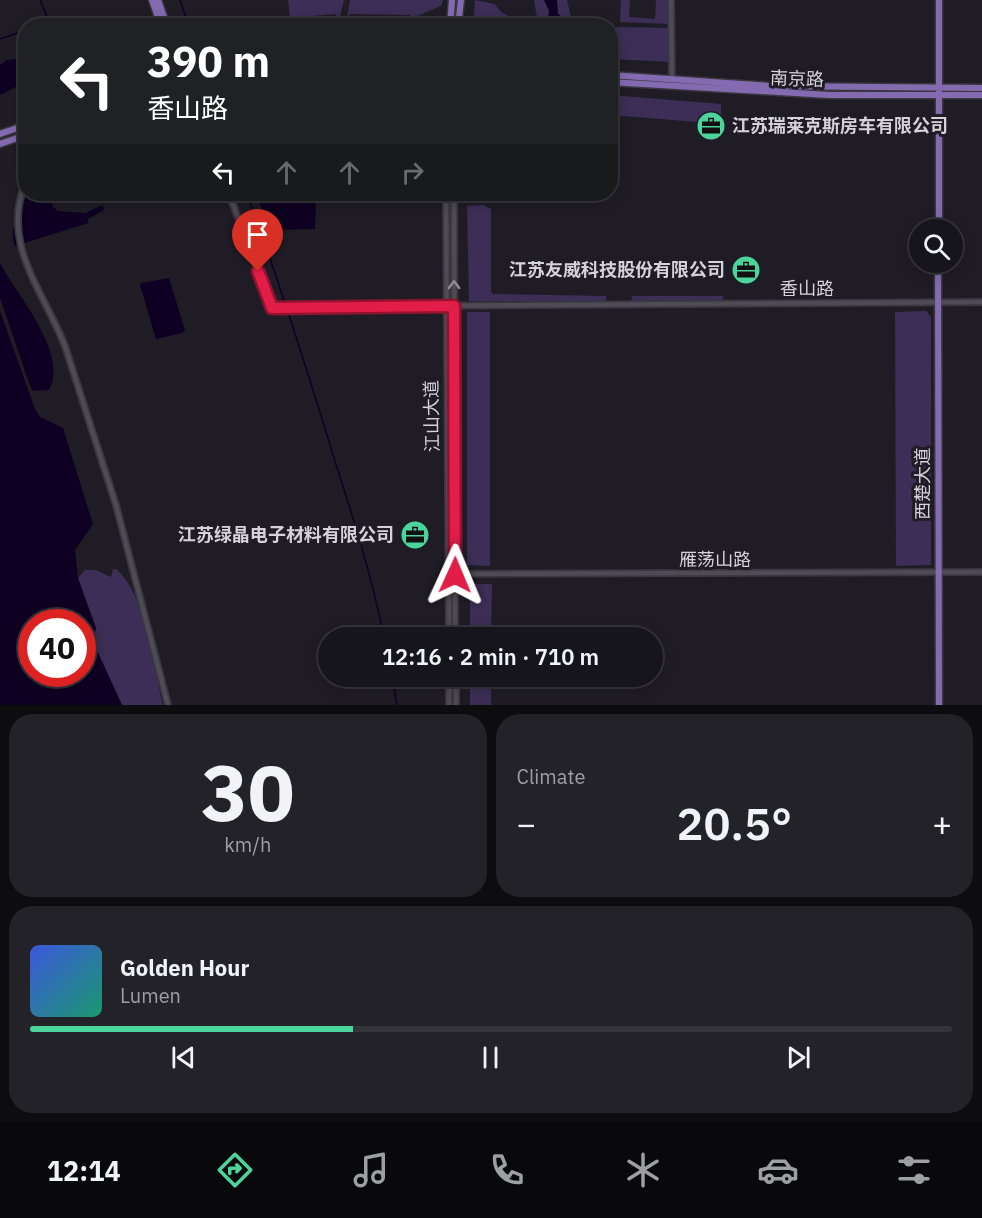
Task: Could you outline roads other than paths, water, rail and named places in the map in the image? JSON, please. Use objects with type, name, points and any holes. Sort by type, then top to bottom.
[{"type":"main road","points":[[152,0],[158,18]]},
{"type":"main road","points":[[158,0],[164,18]]},
{"type":"main road","points":[[451,18],[452,0]]},
{"type":"main road","points":[[459,18],[461,0]]},
{"type":"main road","points":[[939,0],[939,219]]},
{"type":"main road","name":"南京路","points":[[618,76],[982,95]]},
{"type":"main road","name":"南京路","points":[[618,83],[770,93],[939,92],[982,88]]},
{"type":"main road","points":[[0,134],[18,128]]},
{"type":"main road","points":[[0,144],[18,138]]},
{"type":"main road","name":"西楚大道","points":[[938,273],[939,705]]},
{"type":"street","points":[[671,0],[672,80]]},
{"type":"street","points":[[14,195],[18,190]]},
{"type":"street","name":"香山路","points":[[232,201],[272,308],[982,302]]},
{"type":"street","name":"江山大道","points":[[446,201],[446,306],[454,627]]},
{"type":"street","name":"江山大道","points":[[450,627],[452,574],[454,201]]},
{"type":"street","points":[[25,278],[50,313],[65,346],[116,505],[168,705]]},
{"type":"street","name":"雁荡山路","points":[[452,574],[982,572]]},
{"type":"street","points":[[449,687],[449,705]]},
{"type":"street","points":[[456,687],[456,705]]},
{"type":"waterway","points":[[40,0],[46,18]]},
{"type":"waterway","points":[[180,0],[186,18]]},
{"type":"waterway","points":[[0,39],[18,33]]},
{"type":"waterway","points":[[249,201],[292,325],[355,525],[382,627]]},
{"type":"waterway","points":[[394,687],[397,705]]},
{"type":"place","name":"江苏瑞莱克斯房车有限公司","points":[[711,126]]},
{"type":"place","name":"江苏友威科技股份有限公司","points":[[746,270]]},
{"type":"place","name":"江苏绿晶电子材料有限公司","points":[[415,535]]}]
